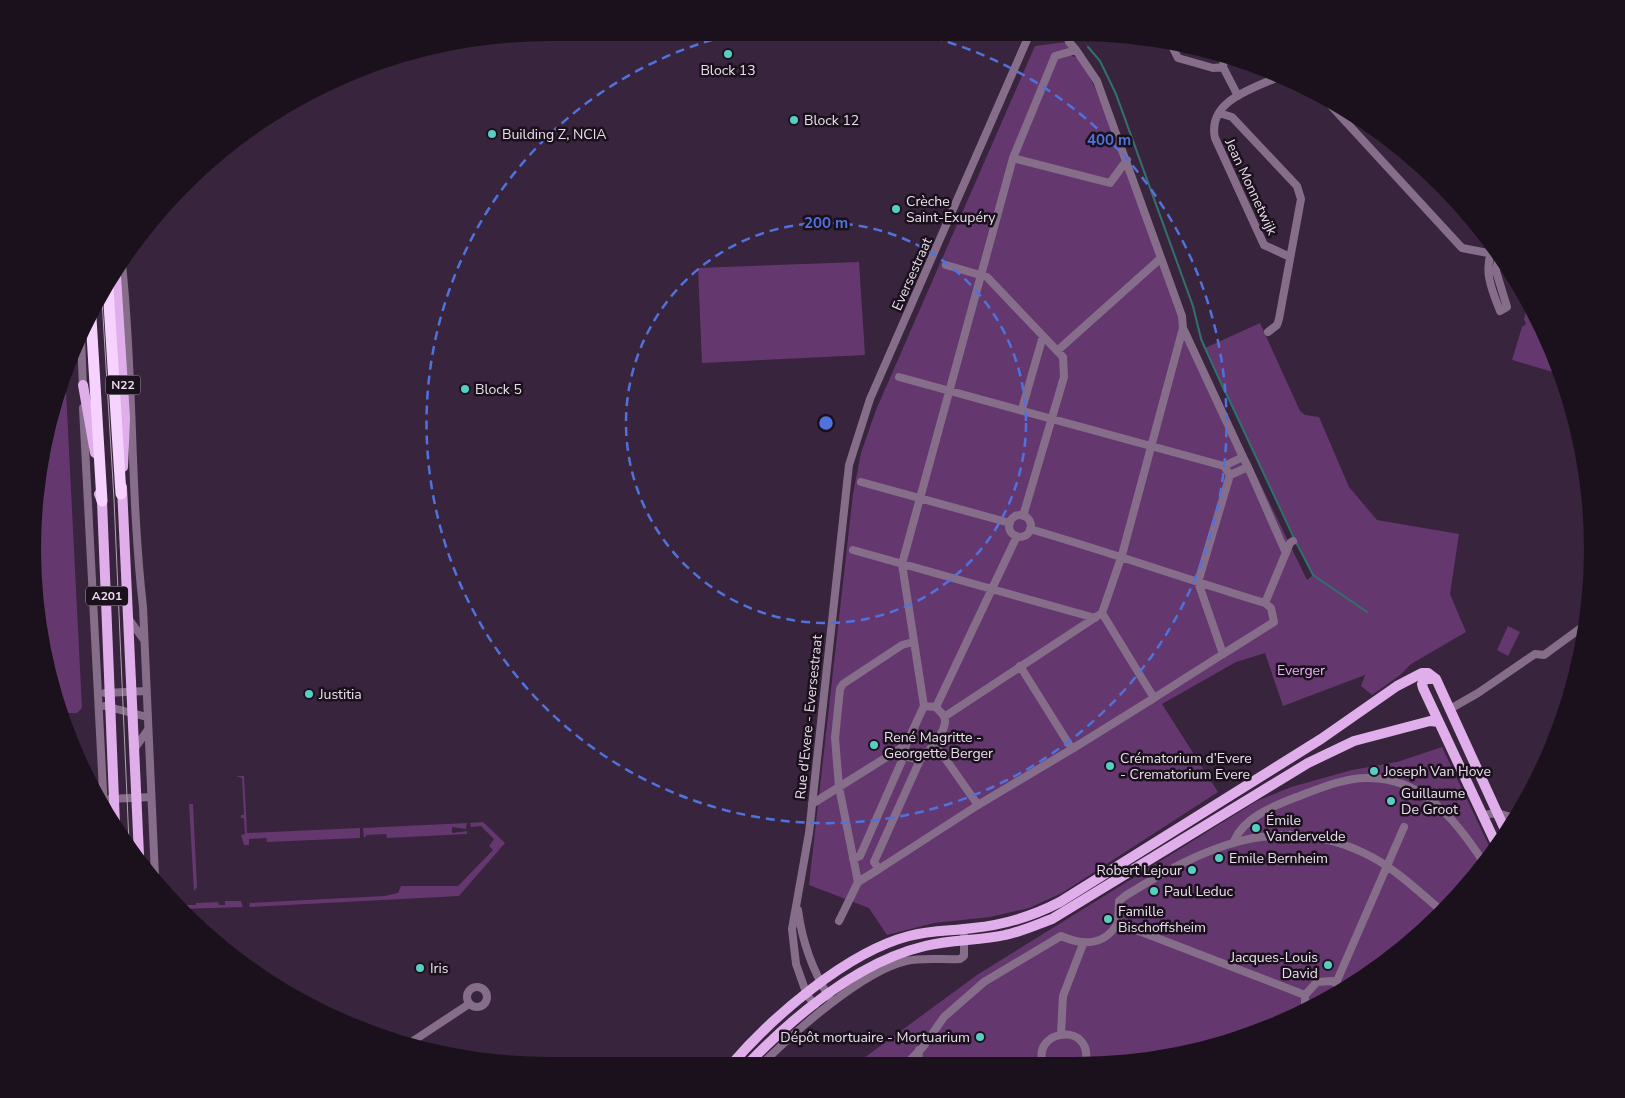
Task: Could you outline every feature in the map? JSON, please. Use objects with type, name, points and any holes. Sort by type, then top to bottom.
[{"type":"highway","name":"A201","points":[[109,296],[121,494]]},
{"type":"highway","name":"A201","points":[[92,329],[102,500]]},
{"type":"main road","name":"N22","points":[[116,283],[125,418],[121,494]]},
{"type":"main road","name":"N22","points":[[83,385],[95,450],[96,487],[102,500]]},
{"type":"main road","name":"A201","points":[[121,494],[131,691]]},
{"type":"main road","name":"A201","points":[[102,500],[111,692]]},
{"type":"main road","points":[[739,1057],[767,1028],[807,994],[852,961],[887,944],[929,932],[1002,924],[1023,918],[1060,902],[1321,740],[1414,676],[1426,673],[1436,679],[1502,825]]},
{"type":"main road","points":[[1436,679],[1427,678],[1422,684],[1493,838]]},
{"type":"main road","points":[[131,691],[139,847]]},
{"type":"main road","points":[[111,692],[115,812]]},
{"type":"main road","points":[[755,1057],[774,1038],[815,1005],[831,999],[871,967],[896,954],[928,945],[1005,935],[1052,919],[1271,784],[1334,750],[1378,734],[1430,722],[1439,722]]},
{"type":"main road","points":[[1453,749],[1464,743]]},
{"type":"street","name":"Eversestraat","points":[[840,532],[848,465],[865,412],[1027,41]]},
{"type":"street","points":[[944,717],[1102,613],[1122,556],[1183,328],[1182,316],[1098,81],[1069,41]]},
{"type":"street","points":[[856,857],[904,756],[906,745],[924,706],[902,564],[948,390],[1013,158],[1055,56],[1076,50]]},
{"type":"street","points":[[1174,51],[1178,58],[1213,68],[1222,63]]},
{"type":"street","points":[[1223,64],[1238,96]]},
{"type":"street","points":[[1219,113],[1226,103],[1271,80]]},
{"type":"street","name":"Jean Monnetwijk","points":[[1268,332],[1277,325],[1278,319],[1290,257],[1301,199],[1297,186],[1232,117],[1219,113],[1213,128],[1215,138],[1264,245],[1290,257]]},
{"type":"street","points":[[1342,117],[1462,248],[1487,251]]},
{"type":"street","points":[[1013,158],[1110,183],[1127,160]]},
{"type":"street","points":[[1057,351],[1161,258]]},
{"type":"street","points":[[1496,264],[1503,309]]},
{"type":"street","points":[[946,265],[988,277],[1062,357],[1064,377],[1023,516]]},
{"type":"street","points":[[123,274],[144,640],[154,868]]},
{"type":"street","points":[[1183,328],[1286,553]]},
{"type":"street","points":[[1022,409],[1043,336]]},
{"type":"street","points":[[82,351],[102,790]]},
{"type":"street","points":[[899,377],[1022,409],[1224,466],[1230,475]]},
{"type":"street","points":[[1224,466],[1243,457]]},
{"type":"street","points":[[1223,654],[1198,582],[1230,475],[1248,467]]},
{"type":"street","points":[[861,482],[1010,523]]},
{"type":"street","points":[[1017,516],[1023,516],[1030,523],[1030,529],[1026,535],[1017,536],[1010,530],[1010,523],[1017,516]]},
{"type":"street","points":[[858,882],[978,805],[1072,749],[1274,622],[1271,608],[1265,602],[1122,556],[1030,529]]},
{"type":"street","name":"Rue d'Evere - Eversestraat","points":[[815,1005],[807,994],[796,964],[792,942],[793,921],[812,804],[840,532]]},
{"type":"street","points":[[936,707],[1017,536]]},
{"type":"street","points":[[1265,602],[1290,543],[1293,541]]},
{"type":"street","points":[[853,550],[1095,618]]},
{"type":"street","points":[[1102,613],[1154,698]]},
{"type":"street","points":[[128,618],[144,640]]},
{"type":"street","points":[[1450,709],[1477,694],[1535,654],[1544,655],[1577,631]]},
{"type":"street","points":[[839,921],[858,882],[856,857],[839,787],[835,748],[840,690],[843,684],[902,645],[913,642]]},
{"type":"street","points":[[1020,666],[1072,749]]},
{"type":"street","points":[[98,695],[111,692],[146,691]]},
{"type":"street","points":[[98,705],[147,717]]},
{"type":"street","points":[[874,862],[920,760],[935,744],[944,725],[944,717],[936,707],[924,706]]},
{"type":"street","points":[[135,748],[147,732]]},
{"type":"street","points":[[935,744],[978,805]]},
{"type":"street","points":[[812,804],[906,745]]},
{"type":"street","points":[[904,756],[920,760]]},
{"type":"street","points":[[1234,841],[1238,831],[1255,817],[1277,805],[1322,787],[1365,778],[1394,780],[1420,792],[1461,828],[1480,856]]},
{"type":"street","points":[[107,800],[151,798]]},
{"type":"street","points":[[1483,816],[1496,813],[1508,816]]},
{"type":"street","points":[[1305,1002],[1305,995],[1317,982],[1328,980],[1336,982],[1404,827]]},
{"type":"street","points":[[912,1057],[944,1017],[984,982],[1061,936],[1083,944],[1102,939],[1118,923],[1119,901],[1147,882],[1214,848],[1234,841],[1271,836],[1329,840],[1366,853],[1386,866],[1436,907]]},
{"type":"street","points":[[856,857],[874,862],[879,869]]},
{"type":"street","name":"Rue d'Evere - Eversestraat","points":[[797,904],[807,949],[821,984],[831,999]]},
{"type":"street","points":[[1118,923],[1305,995]]},
{"type":"street","points":[[770,1057],[831,999],[899,963],[906,961],[960,959],[964,956],[963,929]]},
{"type":"street","points":[[1061,1034],[1063,996],[1083,944]]},
{"type":"street","points":[[417,1039],[469,1004]]},
{"type":"street","points":[[1042,1057],[1044,1047],[1048,1041],[1061,1034],[1074,1036],[1080,1040],[1086,1051],[1086,1057]]},
{"type":"street","points":[[919,1050],[919,1057]]},
{"type":"green space","name":"Everger","points":[[1084,41],[1100,60],[1117,94],[1193,306],[1205,348],[1260,323],[1300,411],[1305,415],[1319,417],[1349,487],[1377,520],[1459,534],[1450,594],[1466,632],[1411,664],[1400,675],[1372,695],[1361,686],[1365,675],[1283,706],[1265,653],[1236,662],[1162,704],[1218,792],[1062,893],[1029,908],[990,917],[934,923],[887,935],[869,908],[809,885],[853,494],[861,453],[876,410],[1035,46],[1066,42],[1072,56],[1078,58],[1086,68],[1113,129],[1180,318],[1307,580],[1313,575],[1202,344],[1192,306],[1112,86],[1099,61]]},
{"type":"green space","points":[[859,262],[865,355],[702,363],[698,268]]},
{"type":"green space","points":[[1526,313],[1551,371],[1512,360],[1522,327],[1526,324],[1524,319]]},
{"type":"green space","points":[[66,393],[82,708],[77,713],[68,713],[59,680],[51,648],[42,582],[42,516],[46,483],[51,450]]},
{"type":"green space","points":[[1508,626],[1520,632],[1508,656],[1497,650]]},
{"type":"green space","points":[[1442,747],[1488,845],[1458,884],[1411,931],[1385,952],[1330,989],[1270,1018],[1239,1030],[1175,1047],[1142,1052],[1076,1057],[865,1057],[977,975],[1257,801],[1291,787],[1352,770],[1397,762]]},
{"type":"green space","points":[[236,776],[244,776],[247,833],[360,828],[360,838],[267,842],[266,838],[249,839],[249,845],[244,845],[241,835],[245,834],[244,818],[241,818],[241,815],[244,815],[242,778]]},
{"type":"green space","points":[[189,804],[193,804],[197,887],[194,891]]},
{"type":"green space","points":[[483,822],[505,843],[459,896],[249,907],[250,903],[385,896],[398,893],[401,886],[458,886],[493,850],[489,846],[494,839],[481,826],[471,827],[470,823]]},
{"type":"green space","points":[[467,823],[466,829],[452,827],[452,833],[467,831],[467,834],[387,838],[386,834],[367,835],[364,838],[363,828]]},
{"type":"green space","points":[[225,901],[241,901],[243,907],[191,909],[187,905],[218,902],[219,905],[225,905]]},
{"type":"waterway","points":[[1088,47],[1100,61],[1116,94],[1193,306],[1201,339],[1225,392]]},
{"type":"waterway","points":[[1226,393],[1294,538]]},
{"type":"waterway","points":[[1296,542],[1313,575],[1367,612]]},
{"type":"tram line","points":[[102,308],[114,499],[129,833]]},
{"type":"place","name":"Block 13","points":[[728,54]]},
{"type":"place","name":"Block 12","points":[[794,120]]},
{"type":"place","name":"Building Z, NCIA","points":[[492,134]]},
{"type":"place","name":"Crèche Saint-Exupéry","points":[[896,209]]},
{"type":"place","name":"Block 5","points":[[465,389]]},
{"type":"place","name":"Justitia","points":[[309,694]]},
{"type":"place","name":"René Magritte - Georgette Berger","points":[[874,745]]},
{"type":"place","name":"Crématorium d’Evere - Crematorium Evere","points":[[1110,766]]},
{"type":"place","name":"Joseph Van Hove","points":[[1374,771]]},
{"type":"place","name":"Guillaume De Groot","points":[[1391,801]]},
{"type":"place","name":"Émile Vandervelde","points":[[1256,828]]},
{"type":"place","name":"Emile Bernheim","points":[[1219,858]]},
{"type":"place","name":"Robert Lejour","points":[[1192,870]]},
{"type":"place","name":"Paul Leduc","points":[[1154,891]]},
{"type":"place","name":"Famille Bischoffsheim","points":[[1108,919]]},
{"type":"place","name":"Jacques-Louis David","points":[[1328,965]]},
{"type":"place","name":"Iris","points":[[420,968]]},
{"type":"place","name":"Dépôt mortuaire - Mortuarium","points":[[980,1037]]}]
